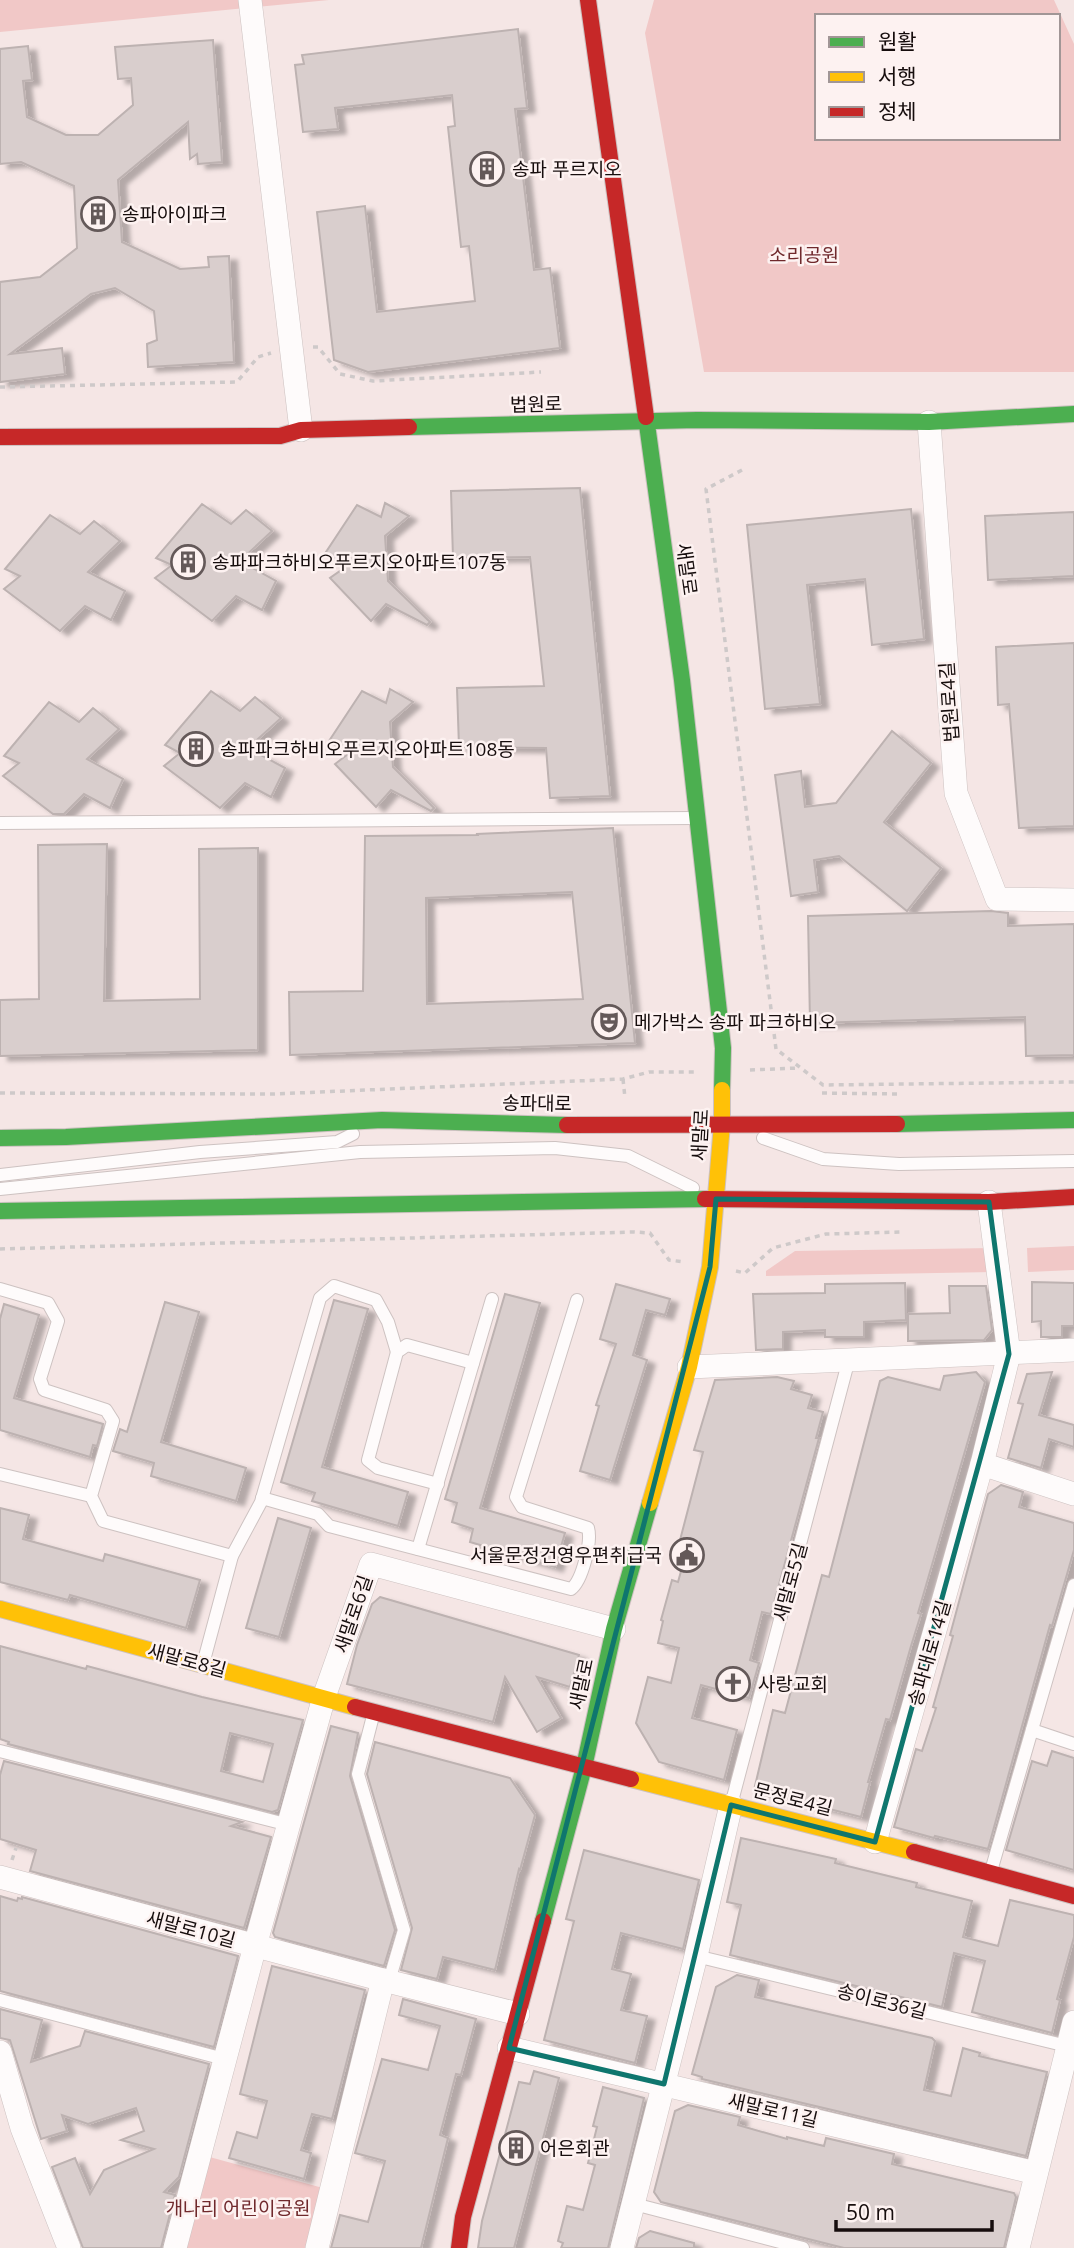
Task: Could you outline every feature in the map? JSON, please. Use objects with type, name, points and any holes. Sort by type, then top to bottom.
[{"type":"street","points":[[250,0],[301,430]]},
{"type":"street","name":"새말로","points":[[459,2248],[463,2217],[584,1768],[614,1629],[689,1367],[710,1267],[722,1124],[723,1048],[682,680],[588,0]]},
{"type":"street","name":"법원로","points":[[0,437],[279,436],[301,430],[697,420],[929,422],[1074,414]]},
{"type":"street","name":"법원로4길","points":[[929,422],[956,793],[998,899],[1074,900]]},
{"type":"street","name":"송파대로","points":[[0,1138],[66,1137],[382,1120],[628,1126],[823,1126],[1074,1120]]},
{"type":"street","points":[[0,1212],[716,1199],[989,1202],[1074,1197]]},
{"type":"street","name":"송파대로14길","points":[[875,1842],[982,1464],[1009,1354],[989,1202]]},
{"type":"street","points":[[689,1367],[1074,1350]]},
{"type":"street","points":[[982,1464],[1074,1494]]},
{"type":"street","name":"새말로6길","points":[[175,2248],[254,1946],[324,1697],[371,1564],[614,1629]]},
{"type":"street","name":"새말로8길","points":[[0,1609],[584,1768]]},
{"type":"street","name":"문정로4길","points":[[584,1768],[991,1872],[1074,1896]]},
{"type":"street","points":[[622,2248],[731,1805]]},
{"type":"street","name":"새말로10길","points":[[0,1877],[518,2014]]},
{"type":"street","points":[[317,2248],[386,1981]]},
{"type":"street","points":[[1018,2248],[1074,2022]]},
{"type":"street","name":"새말로11길","points":[[509,2048],[1036,2173]]},
{"type":"street","points":[[0,2052],[22,2128],[69,2248]]},
{"type":"lane","points":[[0,823],[696,818]]},
{"type":"lane","points":[[0,1174],[200,1152],[337,1142],[382,1120]]},
{"type":"lane","points":[[722,1124],[823,1159],[899,1164],[1074,1161]]},
{"type":"lane","points":[[0,1189],[360,1152],[555,1148],[628,1156],[716,1199]]},
{"type":"lane","points":[[203,1664],[232,1556],[262,1498],[320,1298],[334,1286],[376,1300],[388,1322],[397,1352],[368,1460],[377,1468],[438,1484]]},
{"type":"lane","points":[[0,1289],[48,1303],[58,1321],[40,1379],[44,1390],[106,1410],[113,1421],[91,1496],[103,1521],[232,1556]]},
{"type":"lane","points":[[418,1549],[492,1299]]},
{"type":"lane","points":[[262,1498],[318,1514],[329,1526],[570,1589],[578,1584],[591,1536],[588,1528],[522,1507],[516,1497],[577,1300]]},
{"type":"lane","points":[[397,1352],[407,1345],[473,1363]]},
{"type":"lane","name":"새말로5길","points":[[731,1805],[849,1359]]},
{"type":"lane","points":[[0,1474],[91,1496]]},
{"type":"lane","points":[[991,1872],[1070,1612],[1074,1585]]},
{"type":"lane","points":[[374,1712],[358,1774],[404,1930],[386,1981]]},
{"type":"lane","points":[[1032,1730],[1074,1744]]},
{"type":"lane","points":[[0,1751],[289,1825]]},
{"type":"lane","name":"송이로36길","points":[[696,1956],[1067,2046]]},
{"type":"lane","points":[[0,2000],[225,2059]]},
{"type":"lane","points":[[634,2204],[803,2248]]},
{"type":"path","points":[[742,470],[706,489],[776,1049],[822,1085],[1074,1082]]},
{"type":"path","points":[[0,1093],[273,1094],[623,1079],[649,1072]]},
{"type":"path","points":[[0,1249],[634,1231],[650,1233],[669,1260]]},
{"type":"path","points":[[745,1273],[773,1248],[826,1234],[909,1232]]},
{"type":"highlighted area","points":[[716,1199],[989,1202],[1009,1354],[875,1842],[731,1805],[664,2084],[509,2048],[710,1267]]},
{"type":"green space","points":[[0,0],[329,0],[0,32]]},
{"type":"green space","name":"소리공원","points":[[654,0],[1054,0],[1074,44],[1074,372],[704,372],[645,33]]},
{"type":"green space","points":[[1074,1246],[1074,1270],[1028,1272],[1027,1248]]},
{"type":"green space","points":[[992,1248],[994,1272],[766,1276],[766,1271],[795,1251]]},
{"type":"green space","name":"개나리 어린이공원","points":[[206,2156],[323,2188],[308,2248],[182,2248]]},
{"type":"building","name":"송파 푸르지오","points":[[518,29],[527,108],[515,109],[534,270],[550,268],[560,348],[368,372],[334,360],[317,212],[365,206],[377,312],[475,301],[469,246],[461,247],[448,127],[455,126],[452,95],[335,108],[338,129],[303,132],[295,65],[304,64],[302,55]]},
{"type":"building","name":"송파아이파크","points":[[213,40],[222,162],[198,164],[197,154],[190,159],[188,122],[118,180],[122,242],[180,269],[209,267],[208,257],[229,256],[234,362],[148,367],[147,344],[157,340],[154,311],[115,288],[91,294],[10,354],[62,348],[65,374],[0,382],[0,282],[40,277],[77,248],[74,186],[21,162],[0,164],[0,49],[28,46],[32,80],[23,81],[27,117],[66,135],[98,135],[133,105],[131,78],[118,79],[115,47]]},
{"type":"building","points":[[580,488],[610,796],[550,798],[546,748],[459,747],[457,688],[544,686],[530,557],[453,558],[451,491]]},
{"type":"building","points":[[385,503],[409,516],[385,536],[388,581],[430,622],[427,625],[386,604],[371,621],[330,578],[344,568],[324,555],[357,505],[381,517]]},
{"type":"building","name":"송파파크하비오푸르지오아파트107동","points":[[202,504],[231,524],[246,510],[272,531],[240,561],[276,581],[262,610],[236,596],[212,621],[155,578],[172,565],[156,558]]},
{"type":"building","points":[[911,509],[924,639],[872,645],[865,579],[807,585],[820,704],[765,709],[747,525]]},
{"type":"building","points":[[1074,512],[1074,576],[988,580],[985,516]]},
{"type":"building","points":[[50,515],[80,534],[94,521],[120,541],[88,572],[125,591],[111,620],[85,606],[60,631],[4,589],[20,576],[5,569]]},
{"type":"building","points":[[1074,643],[1074,826],[1019,828],[1009,704],[998,705],[996,647]]},
{"type":"building","points":[[390,689],[413,702],[390,722],[393,767],[434,808],[431,811],[391,790],[376,807],[335,764],[348,754],[329,741],[362,691],[386,703]]},
{"type":"building","name":"송파파크하비오푸르지오아파트108동","points":[[211,691],[240,711],[255,697],[281,718],[248,748],[285,768],[271,797],[245,783],[220,808],[164,766],[180,753],[165,745]]},
{"type":"building","points":[[49,702],[79,722],[93,708],[119,729],[87,759],[123,779],[110,808],[84,794],[64,814],[53,814],[3,776],[19,763],[4,756]]},
{"type":"building","points":[[892,731],[931,763],[884,822],[941,868],[907,911],[839,856],[814,860],[818,892],[791,896],[775,775],[801,771],[805,807],[836,803]]},
{"type":"building","points":[[613,828],[635,1043],[290,1055],[289,992],[363,991],[365,836],[479,835],[476,834]],"holes":[[[572,892],[583,999],[427,1004],[426,898]]]},
{"type":"building","points":[[107,844],[104,1001],[200,999],[199,849],[258,848],[258,1050],[0,1056],[0,1000],[39,999],[38,845]]},
{"type":"building","points":[[991,911],[1008,913],[1008,926],[1074,924],[1074,1055],[1026,1056],[1025,1017],[810,1023],[808,916]]},
{"type":"building","points":[[1032,1282],[1074,1283],[1074,1326],[1062,1326],[1062,1337],[1041,1337],[1041,1321],[1032,1322]]},
{"type":"building","points":[[905,1283],[906,1320],[864,1322],[864,1337],[825,1337],[825,1330],[783,1332],[783,1349],[756,1350],[753,1294],[825,1293],[825,1284]]},
{"type":"building","points":[[616,1284],[670,1299],[665,1315],[646,1310],[633,1355],[647,1360],[610,1480],[580,1471],[599,1406],[596,1405],[616,1344],[600,1339]]},
{"type":"building","points":[[949,1286],[986,1286],[992,1330],[984,1340],[908,1341],[908,1314],[950,1313]]},
{"type":"building","points":[[505,1294],[540,1303],[480,1508],[565,1533],[555,1567],[470,1542],[473,1529],[452,1522],[457,1503],[445,1499]]},
{"type":"building","points":[[334,1300],[368,1309],[322,1467],[408,1492],[398,1526],[312,1501],[315,1493],[281,1482]]},
{"type":"building","points":[[165,1302],[199,1312],[161,1442],[246,1468],[236,1501],[151,1476],[154,1463],[113,1451],[120,1429],[127,1432]]},
{"type":"building","points":[[4,1304],[39,1315],[14,1398],[103,1424],[97,1446],[93,1445],[90,1457],[0,1430],[0,1319]]},
{"type":"building","points":[[976,1372],[985,1382],[890,1720],[886,1719],[868,1782],[861,1817],[754,1790],[773,1710],[785,1713],[822,1575],[829,1577],[880,1381],[888,1377],[940,1390],[944,1376]]},
{"type":"building","points":[[1052,1372],[1039,1415],[1074,1425],[1074,1447],[1049,1439],[1041,1468],[1008,1458],[1023,1404],[1018,1403],[1027,1374]]},
{"type":"building","points":[[777,1377],[794,1381],[791,1389],[812,1395],[808,1408],[823,1412],[816,1438],[819,1438],[771,1614],[762,1612],[750,1660],[759,1663],[749,1698],[701,1685],[692,1718],[737,1730],[724,1780],[659,1762],[636,1723],[648,1677],[671,1683],[679,1648],[658,1643],[663,1621],[661,1620],[672,1580],[678,1582],[688,1546],[679,1544],[703,1452],[694,1450],[715,1380]]},
{"type":"building","points":[[1001,1485],[1023,1492],[1019,1507],[1074,1523],[1074,1550],[1052,1626],[1050,1625],[988,1849],[894,1827],[916,1749],[922,1751],[936,1708],[933,1707],[953,1636],[950,1635],[988,1494]]},
{"type":"building","points":[[0,1508],[29,1515],[23,1539],[103,1561],[105,1554],[200,1580],[186,1628],[70,1595],[68,1600],[0,1582]]},
{"type":"building","points":[[278,1518],[311,1528],[279,1637],[246,1628]]},
{"type":"building","points":[[380,1597],[579,1655],[570,1687],[537,1677],[561,1718],[537,1732],[505,1677],[493,1722],[347,1684],[372,1604]]},
{"type":"building","points":[[0,1646],[303,1720],[278,1810],[272,1812],[8,1744],[9,1742],[0,1739]],"holes":[[[230,1733],[273,1744],[263,1782],[221,1771]]]},
{"type":"building","points":[[331,1726],[358,1733],[350,1776],[395,1930],[384,1966],[275,1937],[273,1933]]},
{"type":"building","points":[[375,1742],[510,1778],[535,1815],[495,1970],[443,1957],[437,1979],[401,1970],[412,1928],[367,1774]]},
{"type":"building","points":[[1052,1751],[1074,1758],[1074,1870],[1006,1850],[1032,1761],[1047,1766]]},
{"type":"building","points":[[4,1761],[242,1822],[231,1826],[271,1837],[244,1928],[30,1871],[36,1850],[0,1839],[0,1775]]},
{"type":"building","points":[[741,1838],[836,1859],[835,1863],[917,1883],[916,1887],[972,1901],[963,1937],[998,1946],[1010,1900],[1074,1915],[1074,1937],[1057,1999],[1060,2000],[1052,2033],[972,2012],[985,1961],[954,1953],[942,2007],[730,1955],[741,1905],[727,1902]]},
{"type":"building","points":[[584,1850],[699,1880],[683,1949],[621,1933],[612,1969],[631,1974],[621,2010],[647,2016],[635,2063],[544,2040],[574,1921],[566,1919]]},
{"type":"building","points":[[0,1896],[17,1901],[22,1897],[238,1956],[214,2047],[0,1991]]},
{"type":"building","points":[[272,1966],[365,1990],[332,2119],[312,2114],[301,2150],[311,2153],[304,2179],[229,2158],[237,2132],[257,2138],[267,2101],[240,2094]]},
{"type":"building","points":[[737,1975],[759,1980],[755,1997],[932,2038],[935,2041],[924,2090],[951,2096],[963,2048],[980,2053],[979,2056],[1047,2072],[1026,2156],[702,2079],[692,2074],[716,1987]]},
{"type":"building","points":[[403,1999],[476,2019],[461,2075],[456,2074],[440,2135],[448,2138],[421,2248],[331,2248],[340,2215],[368,2222],[385,2161],[355,2153],[382,2059],[428,2070],[440,2026],[399,2015]]},
{"type":"building","points":[[0,2009],[42,2020],[31,2062],[80,2046],[85,2031],[209,2064],[179,2177],[164,2192],[175,2195],[161,2248],[83,2248],[52,2167],[75,2158],[90,2194],[104,2170],[154,2149],[121,2140],[144,2131],[136,2108],[88,2124],[62,2115],[67,2131],[41,2139],[10,2040],[0,2038]]},
{"type":"building","name":"어은회관","points":[[534,2071],[559,2078],[514,2248],[478,2248],[482,2221],[519,2082],[530,2084]]},
{"type":"building","points":[[603,2087],[644,2098],[608,2248],[561,2248],[563,2243],[558,2241],[567,2206],[583,2210],[595,2165],[588,2163],[597,2127],[593,2126]]},
{"type":"building","points":[[688,2105],[740,2117],[738,2125],[787,2139],[824,2146],[826,2138],[894,2154],[892,2164],[1014,2193],[1016,2197],[1004,2248],[844,2248],[661,2202],[654,2192],[675,2111]]},
{"type":"building","points":[[650,2231],[694,2243],[694,2248],[636,2248],[639,2238]]},
{"type":"traffic: fast","points":[[409,427],[697,420],[929,422],[1074,414]]},
{"type":"traffic: fast","points":[[646,417],[682,680],[723,1048],[722,1090]]},
{"type":"traffic: fast","points":[[0,1138],[66,1137],[382,1120],[567,1125]]},
{"type":"traffic: fast","points":[[897,1124],[1074,1120]]},
{"type":"traffic: fast","points":[[0,1211],[705,1199]]},
{"type":"traffic: fast","points":[[543,1921],[584,1767],[614,1629],[650,1503]]},
{"type":"traffic: slow","points":[[650,1503],[689,1367],[710,1267],[722,1124],[722,1090]]},
{"type":"traffic: slow","points":[[0,1609],[355,1707]]},
{"type":"traffic: slow","points":[[631,1779],[914,1852]]},
{"type":"traffic: jam","points":[[588,0],[646,417]]},
{"type":"traffic: jam","points":[[0,437],[280,436],[301,430],[409,427]]},
{"type":"traffic: jam","points":[[567,1125],[897,1124]]},
{"type":"traffic: jam","points":[[705,1199],[989,1202],[1074,1197]]},
{"type":"traffic: jam","points":[[355,1707],[631,1779]]},
{"type":"traffic: jam","points":[[914,1852],[1074,1896]]},
{"type":"traffic: jam","points":[[459,2248],[463,2217],[543,1921]]},
{"type":"place","name":"송파 푸르지오","points":[[487,169]]},
{"type":"place","name":"송파아이파크","points":[[98,214]]},
{"type":"place","name":"송파파크하비오푸르지오아파트107동","points":[[188,562]]},
{"type":"place","name":"송파파크하비오푸르지오아파트108동","points":[[196,749]]},
{"type":"place","name":"메가박스 송파 파크하비오","points":[[609,1022]]},
{"type":"place","name":"서울문정건영우편취급국","points":[[687,1555]]},
{"type":"place","name":"사랑교회","points":[[733,1684]]},
{"type":"place","name":"어은회관","points":[[516,2148]]}]
